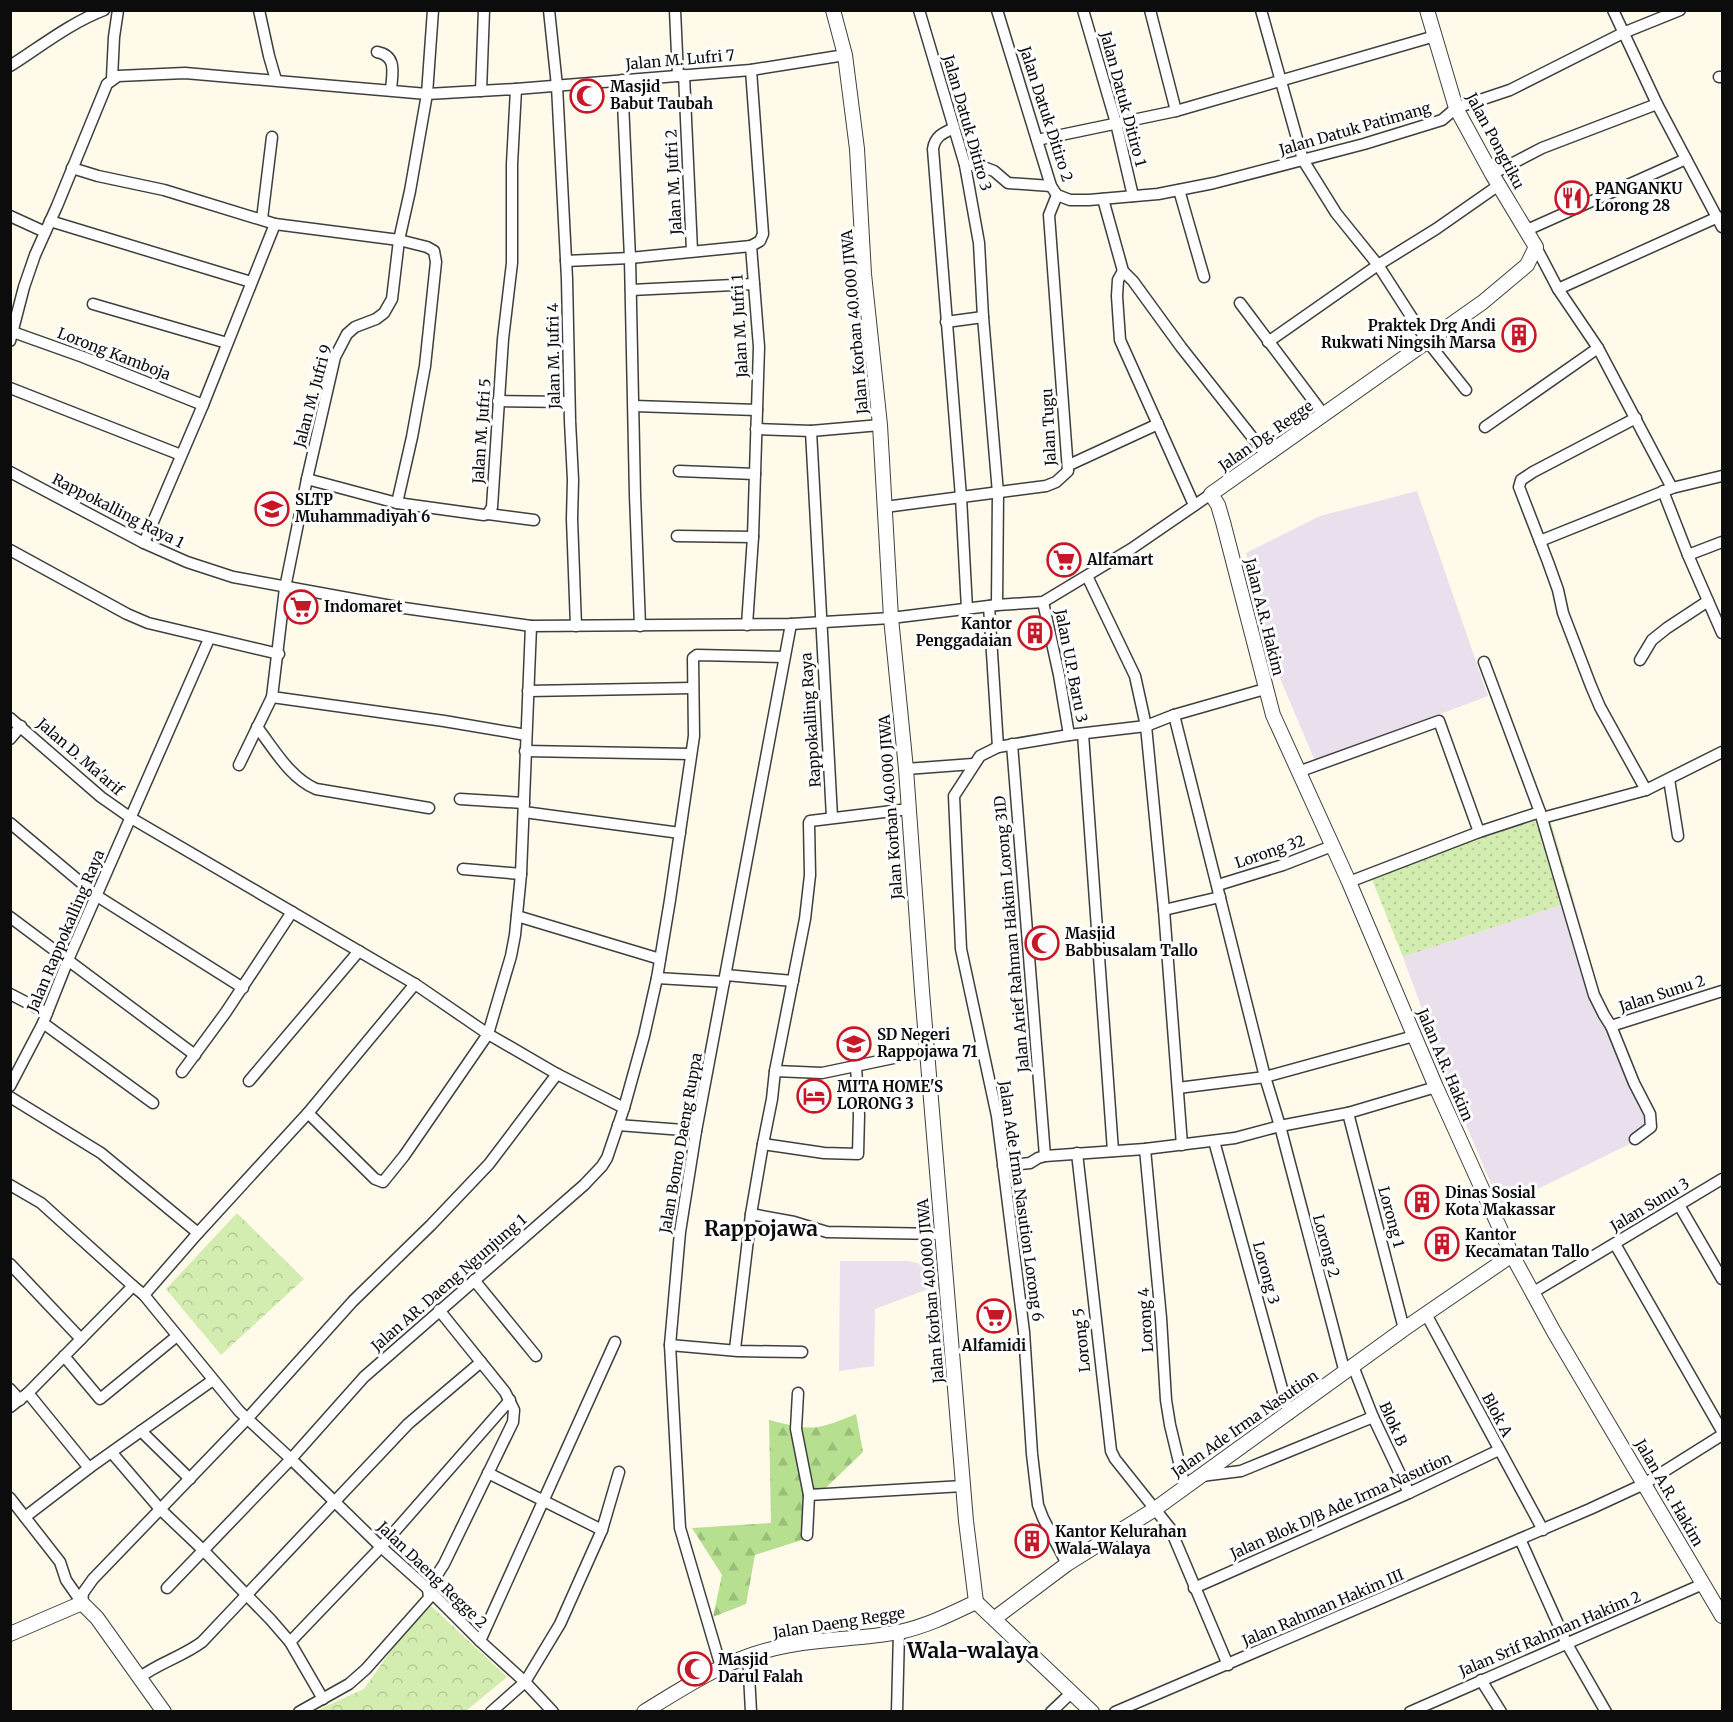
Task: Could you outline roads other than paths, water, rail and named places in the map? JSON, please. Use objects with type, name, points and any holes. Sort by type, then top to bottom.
[{"type":"street","points":[[10,66],[104,10]]},
{"type":"street","points":[[11,334],[24,287],[45,232],[106,84],[112,78],[118,10]]},
{"type":"street","points":[[259,10],[268,56],[276,80]]},
{"type":"street","name":"Jalan M. Jufri 9","points":[[239,765],[272,697],[279,654],[285,588],[335,357],[347,334],[355,327],[376,319],[384,313],[392,299],[399,240],[427,94],[433,10]]},
{"type":"street","points":[[482,90],[484,10]]},
{"type":"street","name":"Jalan M. Jufri 4","points":[[549,10],[557,86],[570,344],[569,402],[576,626]]},
{"type":"street","name":"Jalan M. Jufri 2","points":[[675,10],[692,251]]},
{"type":"street","name":"Jalan Korban 40.000 JIWA","points":[[833,10],[845,55],[857,149],[864,274],[880,425],[891,618],[906,769],[963,1486],[976,1602]]},
{"type":"street","name":"Jalan Datuk Ditiro 3","points":[[919,10],[965,165],[979,243],[998,493],[993,605]]},
{"type":"street","name":"Jalan Datuk Ditiro 2","points":[[997,10],[1054,190],[1070,200],[1089,200]]},
{"type":"street","name":"Jalan Datuk Ditiro 1","points":[[1083,10],[1116,123],[1133,196]]},
{"type":"street","points":[[1150,10],[1176,111]]},
{"type":"street","points":[[1261,10],[1303,160],[1336,213],[1378,265],[1427,341],[1466,390]]},
{"type":"street","name":"Jalan Pongtiku","points":[[1427,10],[1456,108],[1536,247]]},
{"type":"street","points":[[1558,289],[1720,222],[1657,104],[1613,10]]},
{"type":"street","name":"Jalan Datuk Patimang","points":[[1089,200],[1179,190],[1303,160],[1442,120],[1456,108],[1510,90],[1623,33],[1680,10]]},
{"type":"street","points":[[1037,140],[1176,111],[1435,36]]},
{"type":"street","points":[[377,52],[387,55],[392,62],[391,90]]},
{"type":"street","name":"Jalan M. Lufri 7","points":[[112,78],[186,74],[427,94],[751,70],[845,55]]},
{"type":"street","name":"Jalan M. Jufri 1","points":[[747,625],[753,537],[759,347],[751,246],[760,241],[763,234],[751,70]]},
{"type":"street","points":[[621,80],[630,258],[640,626]]},
{"type":"street","name":"Jalan M. Jufri 5","points":[[488,514],[492,507],[498,401],[512,263],[512,164],[516,89]]},
{"type":"street","points":[[1268,342],[1378,265],[1436,229],[1496,179],[1542,148],[1657,104]]},
{"type":"street","points":[[954,128],[939,135],[933,149],[942,238],[967,609]]},
{"type":"street","points":[[262,219],[273,137]]},
{"type":"street","points":[[1527,230],[1686,159]]},
{"type":"street","points":[[965,165],[978,165],[994,171],[1008,183],[1054,190]]},
{"type":"street","points":[[72,168],[164,190],[275,224],[399,240],[434,251],[436,256],[425,366],[412,437],[396,503]]},
{"type":"street","name":"Jalan Tugu","points":[[885,507],[1051,484],[1062,478],[1068,471],[1048,216],[1054,190]]},
{"type":"street","points":[[1179,190],[1204,277]]},
{"type":"street","points":[[1103,199],[1123,271],[1267,456]]},
{"type":"street","points":[[10,216],[45,232]]},
{"type":"street","points":[[50,221],[251,282]]},
{"type":"street","points":[[144,543],[203,405],[275,224]]},
{"type":"street","points":[[566,261],[630,258],[751,246]]},
{"type":"street","points":[[1536,247],[1558,289],[1598,348],[1636,418],[1668,490],[1688,555],[1722,633]]},
{"type":"street","name":"Jalan Dg. Regge","points":[[993,605],[1043,602],[1131,549],[1267,456],[1513,278],[1527,265],[1536,247]]},
{"type":"street","points":[[1123,271],[1118,280],[1119,337],[1194,506]]},
{"type":"street","points":[[631,290],[754,284]]},
{"type":"street","points":[[1240,303],[1324,415]]},
{"type":"street","points":[[93,304],[227,343]]},
{"type":"street","points":[[946,322],[983,317]]},
{"type":"street","name":"Lorong Kamboja","points":[[11,334],[83,357],[203,405]]},
{"type":"street","points":[[1485,427],[1598,348]]},
{"type":"street","points":[[10,388],[181,455]]},
{"type":"street","points":[[498,401],[569,402]]},
{"type":"street","points":[[634,406],[757,410]]},
{"type":"street","points":[[1636,418],[1521,480],[1519,488],[1558,590],[1563,613],[1590,686],[1646,790]]},
{"type":"street","points":[[1069,465],[1158,424]]},
{"type":"street","points":[[756,429],[811,431],[880,425]]},
{"type":"street","name":"Rappokalling Raya","points":[[811,431],[832,817]]},
{"type":"street","points":[[679,471],[755,474]]},
{"type":"street","name":"Rappokalling Raya 1","points":[[10,472],[144,543],[187,562],[233,577],[397,607],[531,626],[747,625],[891,618]]},
{"type":"street","points":[[1540,541],[1668,490],[1722,476]]},
{"type":"street","points":[[307,479],[396,503],[534,520]]},
{"type":"street","name":"Jalan A.R. Hakim","points":[[1211,494],[1218,505],[1223,522],[1273,715],[1349,882],[1436,1087],[1512,1255],[1532,1293],[1722,1616]]},
{"type":"street","points":[[676,536],[753,537]]},
{"type":"street","points":[[1688,555],[1722,542]]},
{"type":"street","points":[[10,550],[147,623],[279,654]]},
{"type":"street","points":[[1087,576],[1135,676],[1146,726],[1164,910],[1182,1145]]},
{"type":"street","points":[[1640,660],[1652,640],[1708,601]]},
{"type":"street","name":"Jalan U.P. Baru 3","points":[[1043,602],[1069,735]]},
{"type":"street","points":[[891,618],[993,605],[998,747],[1069,735],[1146,726],[1265,689]]},
{"type":"street","name":"Jalan Bonro Daeng Ruppa","points":[[721,1667],[680,1528],[670,1345],[680,1232],[696,1131],[791,624]]},
{"type":"street","points":[[308,1113],[375,1179],[383,1182],[388,1179],[488,1034],[511,956],[517,916],[521,874],[531,626]]},
{"type":"street","name":"Jalan Rappokalling Raya","points":[[11,1084],[45,1018],[68,960],[209,639]]},
{"type":"street","name":"Jalan AR. Daeng Ngunjung 1","points":[[167,1588],[291,1459],[356,1385],[594,1175],[607,1158],[641,1047],[657,978],[692,754],[693,658],[695,656],[784,657]]},
{"type":"street","points":[[1484,662],[1541,815],[1594,995],[1611,1026],[1652,1122],[1648,1131],[1635,1139]]},
{"type":"street","points":[[528,691],[693,688]]},
{"type":"street","points":[[272,697],[526,735]]},
{"type":"street","name":"Lorong 2","points":[[1174,716],[1265,1077],[1349,1369]]},
{"type":"street","name":"Jalan D. Ma'arif","points":[[10,718],[101,797],[131,818],[415,984],[488,1034],[556,1074],[624,1108]]},
{"type":"street","points":[[1298,772],[1439,721],[1479,832]]},
{"type":"street","points":[[10,739],[21,726]]},
{"type":"street","points":[[257,727],[292,773],[307,786],[429,808]]},
{"type":"street","points":[[1083,734],[1113,1151]]},
{"type":"street","name":"Jalan Arief Rahman Hakim Lorong 31D","points":[[1012,744],[1046,1156]]},
{"type":"street","name":"Jalan Ade Irma Nasution Lorong 6","points":[[998,747],[983,754],[973,764],[953,802],[961,949],[996,1106],[1024,1332],[1033,1466],[1038,1505],[1067,1564]]},
{"type":"street","points":[[525,751],[692,754]]},
{"type":"street","points":[[1349,882],[1479,832],[1646,790],[1722,752]]},
{"type":"street","points":[[906,769],[973,764]]},
{"type":"street","points":[[1669,779],[1678,836]]},
{"type":"street","points":[[460,799],[524,807],[680,833]]},
{"type":"street","points":[[735,1349],[751,1214],[809,890],[808,825],[810,821],[832,817],[909,809]]},
{"type":"street","points":[[10,823],[97,896],[243,988]]},
{"type":"street","name":"Lorong 32","points":[[1218,885],[1283,865],[1332,846]]},
{"type":"street","points":[[463,869],[521,874]]},
{"type":"street","points":[[1164,910],[1220,897]]},
{"type":"street","points":[[182,1072],[243,988],[292,912]]},
{"type":"street","points":[[517,916],[660,958]]},
{"type":"street","points":[[10,917],[195,1055]]},
{"type":"street","points":[[249,1081],[359,951]]},
{"type":"street","points":[[657,978],[793,981]]},
{"type":"street","points":[[144,1295],[308,1113],[415,984]]},
{"type":"street","name":"Jalan Sunu 2","points":[[1611,1026],[1722,991]]},
{"type":"street","points":[[10,994],[45,1018],[153,1103]]},
{"type":"street","points":[[1178,1088],[1265,1077],[1414,1036]]},
{"type":"street","points":[[775,1071],[822,1074],[927,1051]]},
{"type":"street","points":[[763,1144],[824,1154],[858,1154],[859,1115],[856,1067]]},
{"type":"street","points":[[82,1604],[86,1587],[247,1419],[353,1301],[440,1216],[489,1164],[556,1074]]},
{"type":"street","points":[[1003,1166],[1030,1163],[1046,1156],[1145,1149],[1235,1138],[1280,1126],[1348,1113],[1436,1087]]},
{"type":"street","points":[[10,1097],[101,1153],[198,1233]]},
{"type":"street","name":"Lorong 1","points":[[1348,1113],[1404,1329]]},
{"type":"street","points":[[618,1125],[696,1131]]},
{"type":"street","name":"Lorong 3","points":[[1214,1141],[1289,1414]]},
{"type":"street","name":"Lorong 4","points":[[1145,1149],[1167,1407],[1185,1487]]},
{"type":"street","name":"Lorong 5","points":[[1077,1153],[1109,1445],[1115,1459],[1170,1528],[1228,1665]]},
{"type":"street","name":"Jalan Sunu 3","points":[[1532,1293],[1722,1179]]},
{"type":"street","name":"Jalan Daeng Regge 2","points":[[10,1185],[41,1203],[144,1295],[247,1419],[428,1589],[553,1712]]},
{"type":"street","points":[[1679,1205],[1722,1279]]},
{"type":"street","points":[[751,1214],[794,1222],[827,1233],[942,1234]]},
{"type":"street","points":[[1615,1244],[1722,1433]]},
{"type":"street","name":"Jalan Ade Irma Nasution","points":[[995,1618],[1067,1564],[1155,1509],[1404,1329],[1512,1255]]},
{"type":"street","points":[[10,1264],[81,1338]]},
{"type":"street","points":[[474,1280],[536,1356]]},
{"type":"street","points":[[19,1400],[134,1286]]},
{"type":"street","points":[[299,1712],[349,1684],[366,1669],[429,1598],[428,1589],[444,1564],[513,1422],[514,1415],[510,1400],[440,1310]]},
{"type":"street","name":"Blok A","points":[[1426,1314],[1543,1530]]},
{"type":"street","points":[[64,1356],[100,1399],[177,1336]]},
{"type":"street","points":[[480,1641],[615,1342]]},
{"type":"street","points":[[670,1345],[802,1352]]},
{"type":"street","points":[[139,1678],[153,1668],[196,1646],[219,1626],[334,1500],[408,1424],[481,1362]]},
{"type":"street","name":"Blok B","points":[[1349,1369],[1409,1493]]},
{"type":"street","points":[[25,1517],[89,1468],[213,1380]]},
{"type":"street","points":[[10,1389],[89,1468]]},
{"type":"street","points":[[798,1393],[796,1429],[809,1494],[807,1536]]},
{"type":"street","points":[[290,1642],[381,1547],[510,1400]]},
{"type":"street","points":[[1200,1476],[1241,1472],[1373,1417]]},
{"type":"street","points":[[141,1431],[190,1479]]},
{"type":"street","name":"Jalan Rahman Hakim III","points":[[1115,1712],[1543,1530],[1644,1484],[1722,1433]]},
{"type":"street","name":"Jalan Blok D/B Ade Irma Nasution","points":[[1194,1588],[1409,1493],[1499,1450]]},
{"type":"street","points":[[112,1453],[160,1509],[248,1594],[290,1642],[323,1699]]},
{"type":"street","points":[[491,1712],[525,1682],[560,1623],[602,1530],[619,1472]]},
{"type":"street","points":[[488,1473],[602,1530]]},
{"type":"street","points":[[809,1494],[963,1486]]},
{"type":"street","points":[[10,1498],[60,1562],[66,1580],[82,1604],[98,1618],[164,1712]]},
{"type":"street","points":[[1520,1539],[1567,1644],[1606,1712]]},
{"type":"street","name":"Jalan Srif Rahman Hakim 2","points":[[1410,1712],[1703,1584]]},
{"type":"street","points":[[976,1602],[1092,1712]]},
{"type":"street","name":"Jalan Daeng Regge","points":[[644,1712],[721,1667],[748,1655],[777,1647],[899,1632],[926,1624],[976,1602]]},
{"type":"street","points":[[10,1634],[82,1604]]},
{"type":"street","points":[[897,1712],[899,1632]]},
{"type":"street","points":[[748,1655],[751,1712]]},
{"type":"street","points":[[1481,1680],[1501,1712]]},
{"type":"street","points":[[1051,1712],[1071,1693]]},
{"type":"place","name":"Masjid Babut Taubah","points":[[587,96]]},
{"type":"place","name":"PANGANKU Lorong 28","points":[[1572,198]]},
{"type":"place","name":"Praktek Drg Andi Rukwati Ningsih Marsa","points":[[1519,335]]},
{"type":"place","name":"SLTP Muhammadiyah 6","points":[[272,509]]},
{"type":"place","name":"Alfamart","points":[[1064,560]]},
{"type":"place","name":"Indomaret","points":[[301,607]]},
{"type":"place","name":"Kantor Penggadaian","points":[[1035,633]]},
{"type":"place","name":"Masjid Babbusalam Tallo","points":[[1042,943]]},
{"type":"place","name":"SD Negeri Rappojawa 71","points":[[854,1044]]},
{"type":"place","name":"MITA HOME'S LORONG 3","points":[[814,1096]]},
{"type":"place","name":"Dinas Sosial Kota Makassar","points":[[1422,1202]]},
{"type":"place","name":"Kantor Kecamatan Tallo","points":[[1442,1244]]},
{"type":"place","name":"Alfamidi","points":[[994,1316]]},
{"type":"place","name":"Kantor Kelurahan Wala-Walaya","points":[[1032,1541]]},
{"type":"place","name":"Masjid Darul Falah","points":[[695,1669]]},
{"type":"district","name":"Rappojawa","points":[[761,1229]]},
{"type":"district","name":"Wala-walaya","points":[[973,1651]]}]
